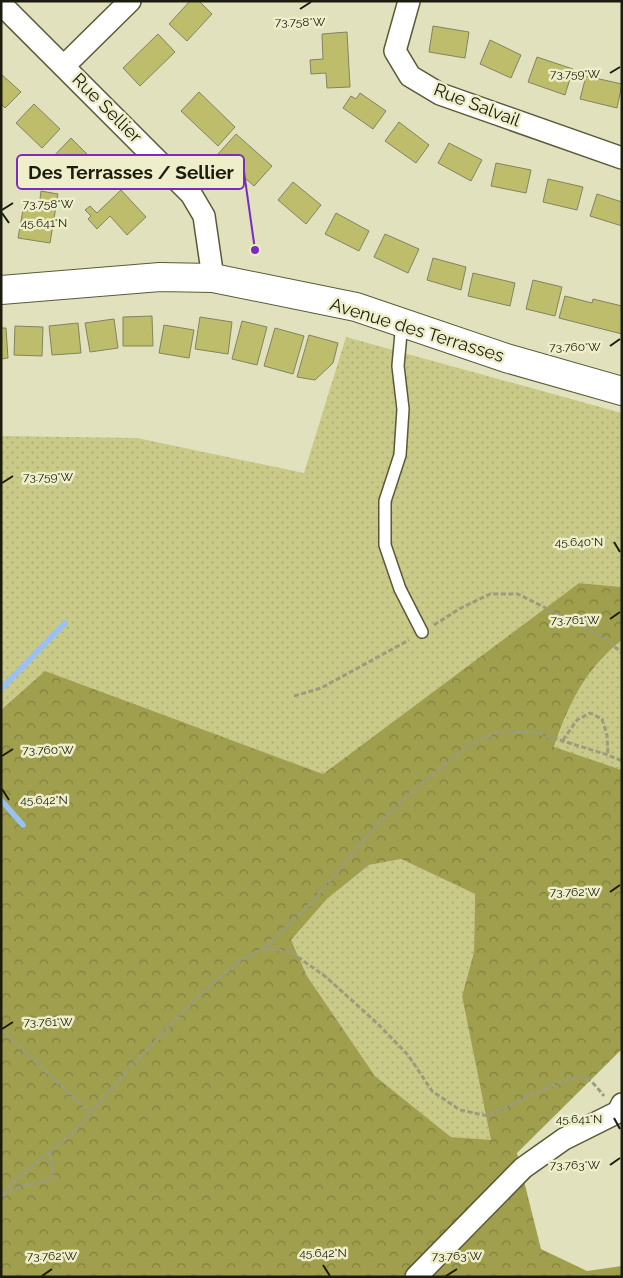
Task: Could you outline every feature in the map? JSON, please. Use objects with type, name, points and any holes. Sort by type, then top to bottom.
[{"type":"street","points":[[64,66],[130,1]]},
{"type":"street","name":"Rue Salvail","points":[[409,1],[395,51],[410,76],[440,94],[622,158]]},
{"type":"street","name":"Rue Sellier","points":[[1,4],[191,194],[204,216],[213,278]]},
{"type":"street","name":"Avenue des Terrasses","points":[[1,290],[160,277],[213,278],[356,307],[506,358],[622,391]]},
{"type":"street","points":[[416,1277],[523,1168],[564,1139],[620,1108]]},
{"type":"lane","points":[[402,322],[398,366],[403,409],[400,455],[385,501],[385,545],[400,589],[422,632]]},
{"type":"path","points":[[294,696],[321,688],[371,662],[460,609],[490,594],[518,594],[603,637],[622,653]]},
{"type":"path","points":[[563,740],[578,720],[590,713],[602,719],[607,735],[608,755]]},
{"type":"path","points":[[1,1195],[76,1130],[124,1074],[202,993],[241,960],[265,948],[307,907],[379,823],[423,782],[468,746],[498,732],[534,732],[554,737],[622,761]]},
{"type":"path","points":[[265,948],[291,952],[326,977],[408,1055],[432,1091],[460,1110],[488,1116],[526,1096],[580,1077],[591,1081],[620,1108]]},
{"type":"path","points":[[1,1029],[90,1113]]},
{"type":"path","points":[[1,1195],[21,1186],[51,1179],[54,1176],[55,1170],[49,1152]]},
{"type":"green space","points":[[346,337],[622,413],[622,587],[579,583],[323,774],[45,672],[1,710],[1,436],[137,438],[304,473]]},
{"type":"green space","points":[[579,583],[622,587],[622,640],[609,651],[588,675],[565,716],[554,747],[622,770],[622,1049],[517,1153],[541,1249],[587,1271],[622,1266],[622,1277],[1,1277],[1,710],[45,671],[323,774]],"holes":[[[401,859],[475,894],[474,952],[462,996],[491,1140],[451,1137],[375,1076],[307,976],[291,940],[327,899],[369,865]]]},
{"type":"green space","points":[[622,640],[622,770],[554,748],[565,717],[588,675],[609,651]]},
{"type":"green space","points":[[401,859],[475,894],[474,952],[462,996],[492,1141],[451,1137],[375,1076],[307,976],[291,940],[327,899],[369,865]]},
{"type":"building","points":[[190,1],[199,1],[212,14],[187,41],[169,24]]},
{"type":"building","points":[[433,26],[469,32],[465,58],[429,52]]},
{"type":"building","points":[[347,32],[350,87],[327,88],[326,73],[311,74],[310,60],[323,59],[322,34]]},
{"type":"building","points":[[158,34],[175,52],[140,86],[123,68]]},
{"type":"building","points":[[490,40],[521,55],[511,78],[480,64]]},
{"type":"building","points":[[537,57],[573,69],[565,95],[528,82]]},
{"type":"building","points":[[1,74],[21,92],[5,108],[1,104]]},
{"type":"building","points":[[586,76],[622,84],[617,108],[580,99]]},
{"type":"building","points":[[199,92],[235,127],[218,146],[181,111]]},
{"type":"building","points":[[360,93],[386,111],[373,129],[343,108],[351,96],[356,99]]},
{"type":"building","points":[[34,104],[60,129],[42,148],[16,123]]},
{"type":"building","points":[[399,122],[429,145],[416,163],[385,141]]},
{"type":"building","points":[[236,134],[272,166],[254,186],[218,154]]},
{"type":"building","points":[[71,138],[93,160],[71,181],[50,160]]},
{"type":"building","points":[[449,143],[482,160],[471,181],[438,163]]},
{"type":"building","points":[[496,163],[531,170],[526,193],[491,186]]},
{"type":"building","points":[[548,179],[583,187],[577,210],[543,202]]},
{"type":"building","points":[[293,182],[321,205],[306,224],[278,200]]},
{"type":"building","points":[[121,190],[146,217],[127,235],[110,216],[97,229],[88,219],[91,216],[85,210],[90,206],[97,213]]},
{"type":"building","points":[[41,191],[58,194],[50,243],[18,238],[24,204],[39,207]]},
{"type":"building","points":[[597,194],[622,202],[622,226],[590,216]]},
{"type":"building","points":[[336,213],[369,231],[359,251],[325,234]]},
{"type":"building","points":[[385,234],[419,249],[408,273],[374,257]]},
{"type":"building","points":[[433,258],[466,267],[461,290],[427,280]]},
{"type":"building","points":[[473,273],[515,283],[510,306],[468,296]]},
{"type":"building","points":[[533,280],[562,287],[555,316],[526,309]]},
{"type":"building","points":[[565,296],[592,303],[593,299],[622,306],[622,334],[559,318]]},
{"type":"building","points":[[152,316],[153,346],[123,346],[123,317]]},
{"type":"building","points":[[200,317],[232,322],[228,354],[195,349]]},
{"type":"building","points":[[114,319],[118,348],[90,352],[85,323]]},
{"type":"building","points":[[242,321],[267,327],[257,365],[232,359]]},
{"type":"building","points":[[78,323],[81,353],[52,355],[49,326]]},
{"type":"building","points":[[164,325],[194,330],[189,358],[159,353]]},
{"type":"building","points":[[15,326],[43,327],[42,356],[14,355]]},
{"type":"building","points":[[1,328],[6,328],[8,358],[1,359]]},
{"type":"building","points":[[275,328],[304,336],[293,374],[264,366]]},
{"type":"building","points":[[309,335],[338,343],[333,363],[315,380],[297,377]]},
{"type":"waterway","points":[[1,689],[65,623]]},
{"type":"waterway","points":[[1,800],[23,825]]},
{"type":"place","name":"Des Terrasses / Sellier","points":[[255,250]]}]
